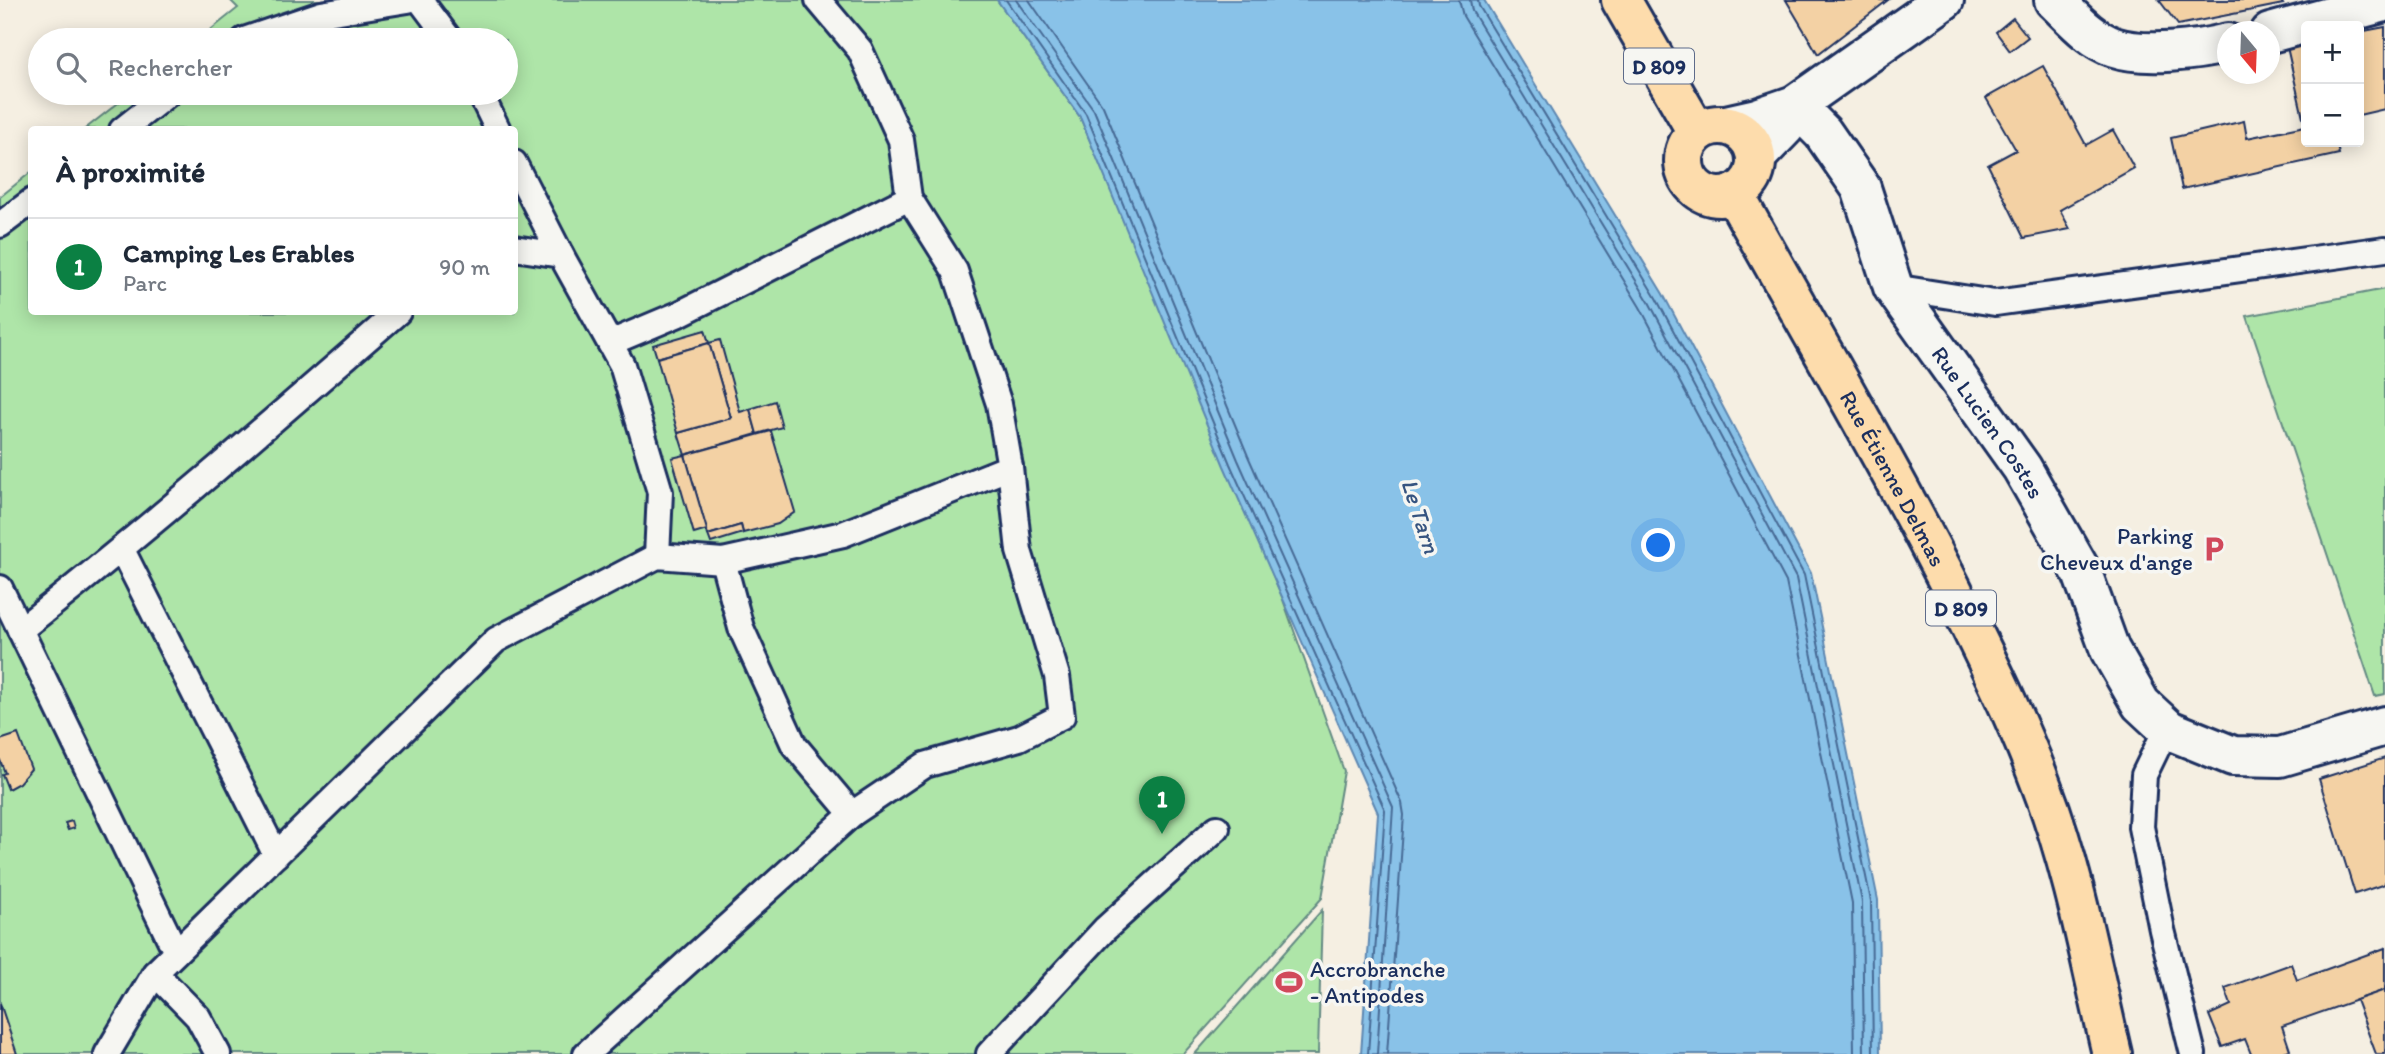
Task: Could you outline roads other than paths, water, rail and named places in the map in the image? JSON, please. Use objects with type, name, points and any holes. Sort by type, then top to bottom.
[{"type":"main road","name":"D 809","points":[[1621,0],[1712,129]]},
{"type":"main road","points":[[1712,129],[1737,129],[1753,145],[1756,157],[1752,180],[1734,194],[1723,197],[1701,192],[1686,174],[1685,152],[1712,129]]},
{"type":"main road","name":"Rue Étienne Delmas","points":[[1734,194],[1920,526],[2021,734],[2043,788],[2068,865],[2112,1054]]},
{"type":"street","points":[[1712,129],[1795,105],[1944,0]]},
{"type":"street","points":[[2054,0],[2090,33],[2113,47],[2147,52],[2217,44]]},
{"type":"street","points":[[2280,30],[2385,2]]},
{"type":"street","points":[[1756,157],[1785,127],[1795,105]]},
{"type":"street","name":"Rue Lucien Costes","points":[[1795,105],[1823,133],[1861,188],[1893,287],[2022,468],[2082,573],[2110,650],[2141,704],[2169,730],[2232,756],[2280,757],[2385,726]]},
{"type":"lane","points":[[280,28],[321,14],[408,0]]},
{"type":"lane","points":[[420,0],[441,28]]},
{"type":"lane","points":[[586,1054],[852,814],[925,765],[1019,738],[1062,716],[1057,676],[1019,551],[1010,467],[999,404],[955,271],[909,198],[901,140],[860,50],[818,0]]},
{"type":"lane","points":[[127,126],[154,105]]},
{"type":"lane","points":[[486,105],[496,126]]},
{"type":"lane","points":[[518,171],[622,365],[660,492],[657,556]]},
{"type":"lane","points":[[610,343],[679,314],[909,198]]},
{"type":"lane","points":[[0,225],[28,204]]},
{"type":"lane","points":[[518,249],[561,255]]},
{"type":"lane","points":[[1893,287],[1995,303],[2385,249]]},
{"type":"lane","points":[[20,630],[210,476],[395,315]]},
{"type":"lane","points":[[107,1054],[155,973],[496,640],[657,556],[723,561],[843,534],[1010,467]]},
{"type":"lane","points":[[122,550],[276,855]]},
{"type":"lane","points":[[723,561],[741,628],[794,745],[852,814]]},
{"type":"lane","points":[[0,588],[176,952]]},
{"type":"lane","points":[[2169,730],[2144,775],[2141,827],[2162,930],[2193,1054]]},
{"type":"lane","points":[[989,1054],[1105,929],[1217,828]]},
{"type":"lane","points":[[155,973],[198,1017],[218,1054]]},
{"type":"water","name":"Le Tarn","points":[[997,0],[1484,0],[1663,294],[1811,573],[1878,900],[1880,1054],[1361,1054],[1378,813],[1224,466],[1080,117]]},
{"type":"place","name":"Parking Cheveux d'ange","points":[[2214,549]]},
{"type":"place","name":"Camping Les Erables","points":[[1162,834]]},
{"type":"place","name":"Accrobranche - Antipodes","points":[[1289,982]]}]
